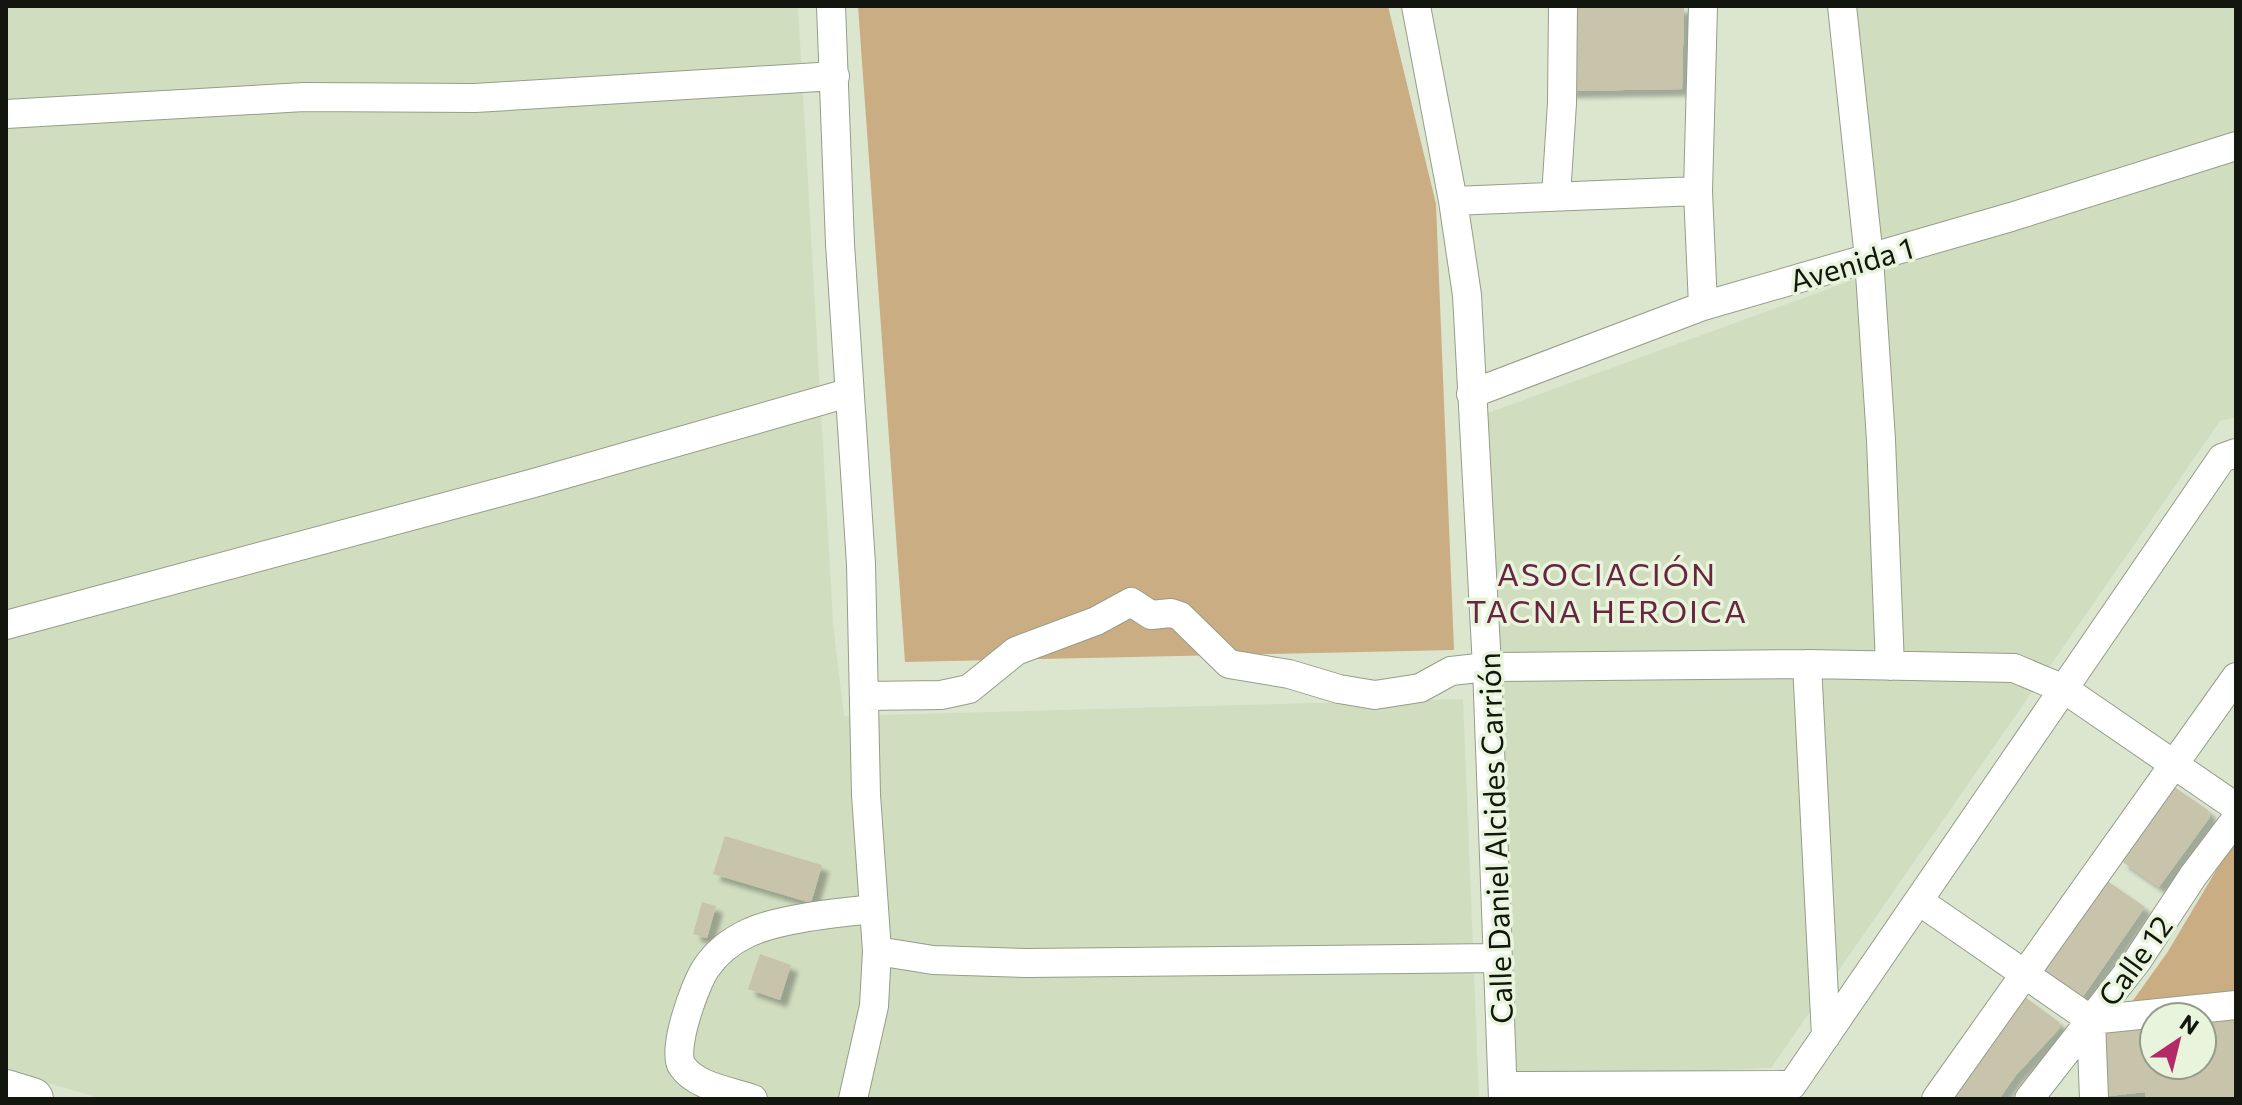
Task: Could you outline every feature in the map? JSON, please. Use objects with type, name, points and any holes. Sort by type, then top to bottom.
[{"type":"highway","points":[[6,1091],[32,1099]]},
{"type":"street","points":[[831,6],[848,393],[858,506],[866,795],[877,951],[874,1006],[853,1099]]},
{"type":"street","name":"Calle Daniel Alcides Carrión","points":[[1416,6],[1453,201],[1467,295],[1487,667],[1504,1092]]},
{"type":"street","points":[[1556,196],[1562,103],[1563,6]]},
{"type":"street","points":[[1703,6],[1698,191],[1703,306]]},
{"type":"street","points":[[1842,6],[1869,258],[1881,440],[1890,666]]},
{"type":"street","points":[[6,114],[304,97],[475,98],[835,76]]},
{"type":"street","name":"Avenida 1","points":[[1471,394],[1703,306],[2011,217],[2236,146]]},
{"type":"street","points":[[1453,201],[1698,191]]},
{"type":"street","points":[[6,625],[534,483],[848,393]]},
{"type":"street","points":[[1504,1092],[1792,1085],[2064,689],[2229,456]]},
{"type":"street","points":[[864,696],[941,695],[969,689],[1016,651],[1096,621],[1131,602],[1151,615],[1171,613],[1180,616],[1229,664],[1289,674],[1339,689],[1375,695],[1420,688],[1451,671],[1487,667],[1807,664],[2014,668],[2064,689],[2236,807]]},
{"type":"street","points":[[1807,664],[1826,1036]]},
{"type":"street","points":[[1936,1099],[2236,677]]},
{"type":"street","name":"Calle 12","points":[[2029,1099],[2137,961],[2200,865],[2236,819]]},
{"type":"street","points":[[1919,901],[2091,1020],[2236,1005]]},
{"type":"street","points":[[753,1099],[693,1079],[680,1064],[679,1050],[692,1001],[706,967],[723,949],[750,932],[829,914],[874,909]]},
{"type":"street","points":[[877,951],[933,960],[1027,963],[1498,958]]},
{"type":"street","points":[[2091,1020],[2094,1099]]},
{"type":"shaded area","points":[[6,6],[798,6],[833,623],[844,716],[1463,699],[1479,1099],[103,1099],[6,1071]]},
{"type":"shaded area","points":[[858,6],[1388,6],[1436,204],[1454,650],[905,662]]},
{"type":"shaded area","points":[[1852,6],[2236,6],[2236,417],[2220,421],[1771,1068],[1506,1078],[1482,415],[1880,270]]},
{"type":"shaded area","points":[[2236,837],[2236,1000],[2138,1001],[2138,1009],[2126,1010],[2167,953]]},
{"type":"building","points":[[1568,6],[1684,6],[1682,89],[1568,91]]},
{"type":"building","points":[[2173,786],[2208,810],[2210,817],[2159,887],[2121,861]]},
{"type":"building","points":[[725,836],[822,865],[811,903],[713,874]]},
{"type":"building","points":[[2106,880],[2145,907],[2082,998],[2042,968]]},
{"type":"building","points":[[702,902],[716,906],[707,938],[693,934]]},
{"type":"building","points":[[760,954],[791,965],[780,1000],[748,989]]},
{"type":"building","points":[[2025,997],[2059,1022],[2060,1028],[2016,1075],[1999,1099],[1948,1099]]},
{"type":"building","points":[[2236,1011],[2236,1099],[2145,1099],[2145,1092],[2100,1097],[2096,1039],[2110,1024],[2138,1021],[2138,1081],[2218,1081],[2218,1013]]},
{"type":"district","name":"ASOCIACIÓN TACNA HEROICA","points":[[1607,592]]}]
